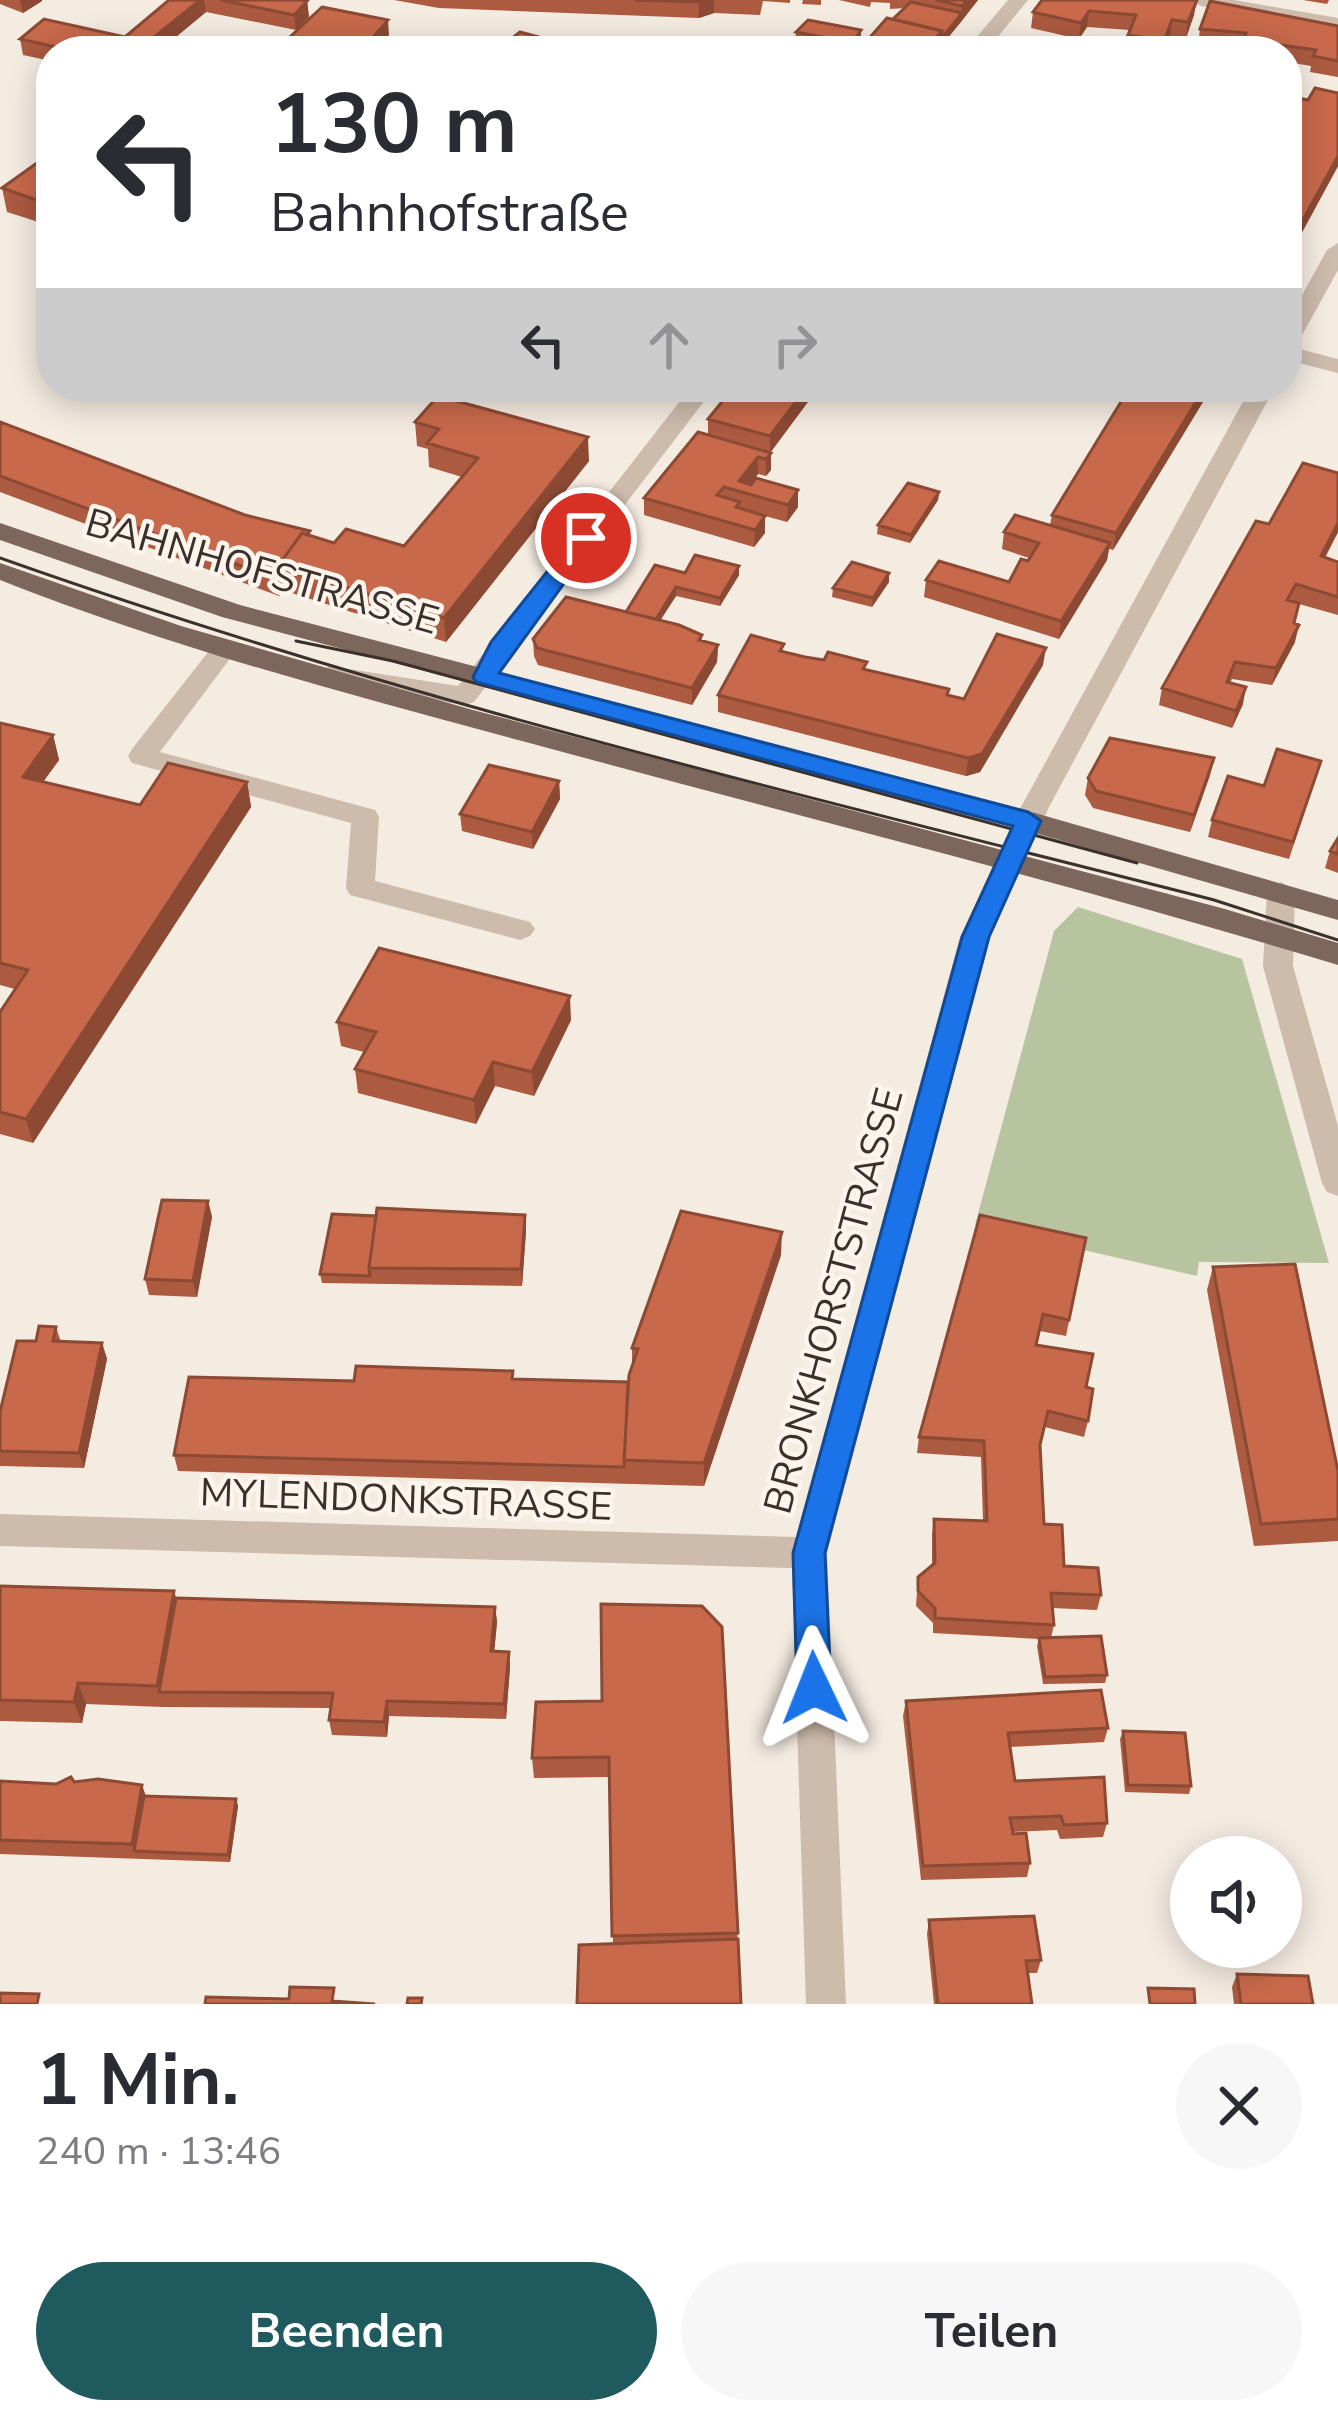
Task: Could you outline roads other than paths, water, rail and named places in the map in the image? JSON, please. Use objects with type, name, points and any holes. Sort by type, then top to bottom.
[{"type":"main road","name":"BAHNHOFSTRASSE","points":[[0,531],[231,611],[475,686],[1018,843],[1338,954]]},
{"type":"main road","name":"BAHNHOFSTRASSE","points":[[0,571],[309,673],[1018,843],[1281,892],[1338,910]]},
{"type":"street","points":[[988,36],[1018,0]]},
{"type":"street","points":[[1201,0],[1338,24]]},
{"type":"street","points":[[1302,316],[1338,250]]},
{"type":"street","points":[[1302,357],[1338,366]]},
{"type":"street","points":[[475,686],[691,402]]},
{"type":"street","name":"BRONKHORSTSTRASSE","points":[[826,2004],[809,1553],[975,937],[1018,843],[1255,402]]},
{"type":"street","points":[[225,648],[142,756],[365,817],[360,888],[520,928]]},
{"type":"street","name":"BAHNHOFSTRASSE","points":[[309,673],[475,686]]},
{"type":"street","points":[[1281,892],[1278,966],[1338,1183]]},
{"type":"street","name":"MYLENDONKSTRASSE","points":[[0,1530],[809,1553]]},
{"type":"tram line","points":[[0,558],[451,701],[1214,900],[1338,940]]},
{"type":"tram line","points":[[296,641],[393,661],[1137,863]]}]
